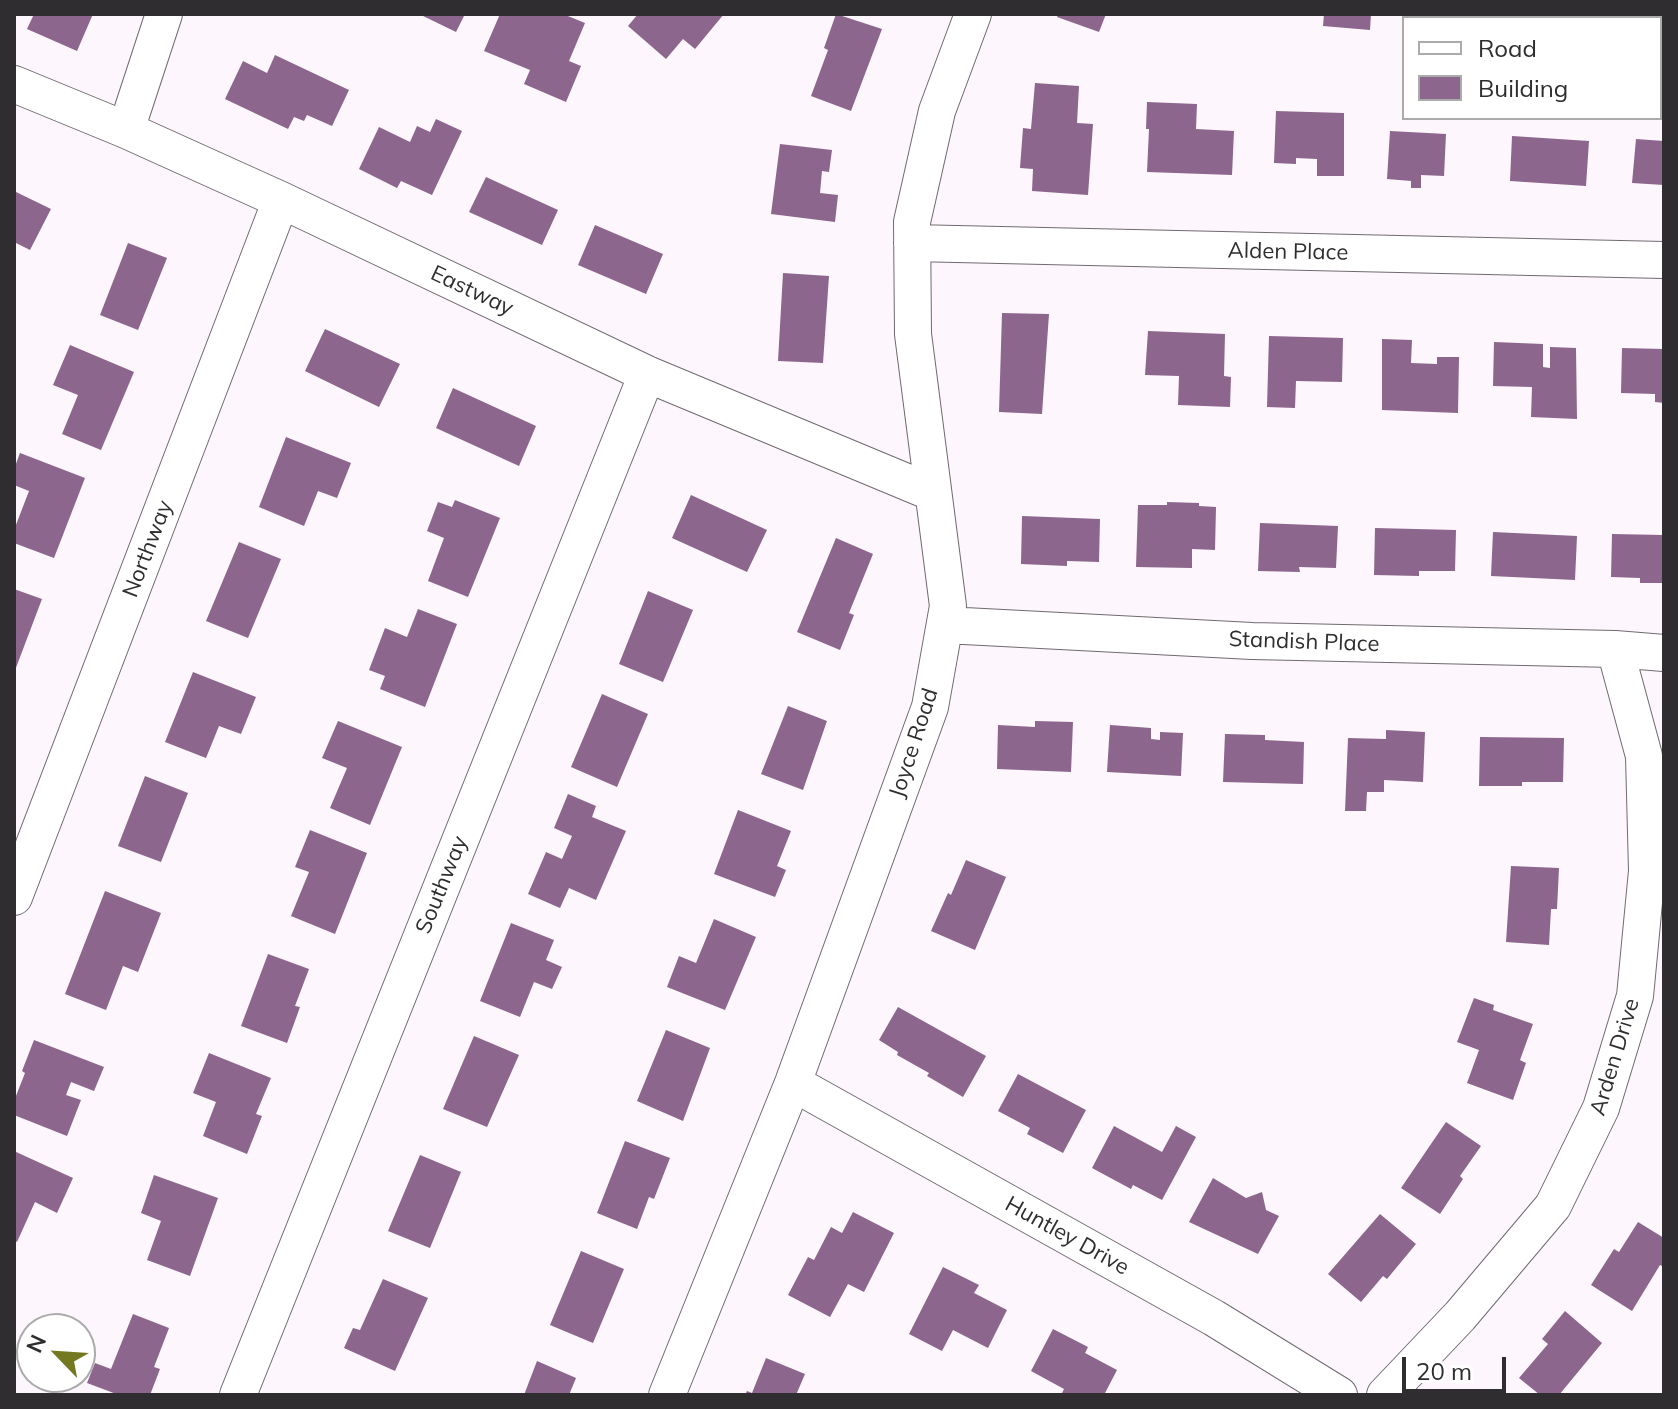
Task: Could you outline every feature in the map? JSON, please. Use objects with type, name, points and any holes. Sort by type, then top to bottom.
[{"type":"street","points":[[126,130],[164,14]]},
{"type":"street","name":"Joyce Road","points":[[667,1395],[793,1083],[930,707],[948,606],[913,334],[912,222],[937,111],[973,14]]},
{"type":"street","name":"Eastway","points":[[14,84],[126,130],[281,200],[647,374],[933,493]]},
{"type":"street","name":"Northway","points":[[14,897],[281,200]]},
{"type":"street","name":"Alden Place","points":[[912,243],[1664,260]]},
{"type":"street","name":"Southway","points":[[238,1395],[647,374]]},
{"type":"street","name":"Standish Place","points":[[945,625],[1252,641],[1615,649],[1664,653]]},
{"type":"street","name":"Arden Drive","points":[[1385,1395],[1460,1316],[1553,1206],[1601,1108],[1635,996],[1647,871],[1644,756],[1615,649]]},
{"type":"street","name":"Huntley Drive","points":[[793,1083],[1214,1318],[1339,1395]]},
{"type":"building","points":[[34,14],[93,14],[77,51],[27,29]]},
{"type":"building","points":[[419,14],[465,14],[456,32]]},
{"type":"building","points":[[500,14],[563,14],[585,23],[569,61],[581,66],[566,102],[524,84],[530,70],[484,51]]},
{"type":"building","points":[[638,14],[724,14],[695,49],[683,39],[666,59],[628,26]]},
{"type":"building","points":[[836,14],[882,29],[851,111],[811,96],[828,50],[824,48]]},
{"type":"building","points":[[1058,14],[1106,14],[1099,32],[1057,17]]},
{"type":"building","points":[[1324,14],[1371,14],[1370,30],[1323,26]]},
{"type":"building","points":[[275,55],[349,90],[332,126],[307,115],[304,121],[294,117],[288,129],[225,99],[243,61],[267,73]]},
{"type":"building","points":[[1035,83],[1079,86],[1077,123],[1093,124],[1088,195],[1032,191],[1033,169],[1020,168],[1023,128],[1031,129]]},
{"type":"building","points":[[1147,102],[1197,104],[1196,129],[1234,131],[1232,175],[1147,172]]},
{"type":"building","points":[[1276,111],[1344,113],[1344,176],[1317,176],[1317,159],[1296,158],[1296,164],[1274,163]]},
{"type":"building","points":[[436,119],[462,131],[432,195],[401,181],[397,188],[359,169],[379,127],[410,142],[417,126],[430,132]]},
{"type":"building","points":[[1390,131],[1446,134],[1444,176],[1421,175],[1421,188],[1411,188],[1411,181],[1387,179]]},
{"type":"building","points":[[1512,136],[1589,141],[1586,186],[1510,181]]},
{"type":"building","points":[[1636,139],[1664,141],[1664,185],[1632,183]]},
{"type":"building","points":[[780,144],[832,150],[829,172],[822,171],[820,193],[838,195],[835,222],[771,214]]},
{"type":"building","points":[[486,177],[558,210],[542,245],[469,212]]},
{"type":"building","points":[[14,191],[51,209],[30,250],[14,242]]},
{"type":"building","points":[[595,225],[663,254],[646,294],[578,265]]},
{"type":"building","points":[[128,243],[167,258],[138,330],[100,315]]},
{"type":"building","points":[[783,273],[829,276],[823,363],[778,361]]},
{"type":"building","points":[[1002,313],[1049,314],[1042,414],[999,412]]},
{"type":"building","points":[[325,329],[400,364],[379,407],[305,371]]},
{"type":"building","points":[[1148,331],[1225,334],[1224,376],[1231,377],[1230,407],[1178,405],[1179,376],[1145,375]]},
{"type":"building","points":[[1269,336],[1343,338],[1342,382],[1296,381],[1295,408],[1267,407]]},
{"type":"building","points":[[1382,339],[1412,340],[1411,363],[1437,364],[1437,357],[1459,357],[1458,413],[1382,410]]},
{"type":"building","points":[[1494,342],[1543,344],[1543,367],[1550,368],[1550,347],[1576,348],[1577,419],[1531,417],[1532,387],[1493,386]]},
{"type":"building","points":[[70,345],[134,372],[101,450],[62,434],[78,395],[53,385]]},
{"type":"building","points":[[1622,348],[1664,349],[1664,403],[1655,402],[1655,394],[1621,393]]},
{"type":"building","points":[[453,388],[536,426],[519,466],[436,428]]},
{"type":"building","points":[[286,437],[351,463],[337,498],[318,491],[304,526],[259,507]]},
{"type":"building","points":[[20,453],[85,478],[54,558],[14,543],[14,530],[29,491],[14,485],[14,469]]},
{"type":"building","points":[[691,495],[767,530],[747,572],[672,538]]},
{"type":"building","points":[[455,500],[500,518],[468,597],[428,581],[444,538],[427,531],[438,502],[452,507]]},
{"type":"building","points":[[1167,502],[1216,507],[1215,550],[1192,549],[1192,568],[1136,567],[1138,505],[1167,505]]},
{"type":"building","points":[[1022,516],[1100,519],[1099,562],[1067,561],[1067,566],[1021,564]]},
{"type":"building","points":[[1260,523],[1338,526],[1336,568],[1299,567],[1300,572],[1258,571]]},
{"type":"building","points":[[1375,528],[1456,530],[1455,571],[1419,571],[1419,576],[1374,575]]},
{"type":"building","points":[[1493,532],[1577,536],[1575,580],[1491,576]]},
{"type":"building","points":[[1612,534],[1664,535],[1664,583],[1640,583],[1640,578],[1611,577]]},
{"type":"building","points":[[836,538],[873,554],[849,613],[854,615],[840,650],[797,632]]},
{"type":"building","points":[[239,542],[281,559],[248,638],[206,621]]},
{"type":"building","points":[[14,589],[42,599],[14,673]]},
{"type":"building","points":[[648,591],[693,610],[663,682],[619,664]]},
{"type":"building","points":[[418,609],[457,624],[425,707],[380,689],[385,676],[369,670],[385,628],[407,637]]},
{"type":"building","points":[[193,672],[256,697],[241,734],[219,726],[206,758],[165,742]]},
{"type":"building","points":[[602,694],[648,714],[617,787],[571,767]]},
{"type":"building","points":[[788,706],[827,721],[803,790],[761,774]]},
{"type":"building","points":[[338,721],[402,747],[370,825],[330,808],[347,768],[322,758]]},
{"type":"building","points":[[1035,721],[1073,722],[1071,772],[997,769],[998,725],[1035,727]]},
{"type":"building","points":[[1110,725],[1151,728],[1151,739],[1160,740],[1160,732],[1183,733],[1181,776],[1107,772]]},
{"type":"building","points":[[1386,730],[1425,732],[1423,782],[1384,780],[1384,792],[1367,792],[1366,811],[1345,811],[1348,738],[1386,739]]},
{"type":"building","points":[[1225,734],[1265,735],[1265,740],[1304,742],[1303,784],[1223,782]]},
{"type":"building","points":[[1480,737],[1564,738],[1563,782],[1479,786]]},
{"type":"building","points":[[145,776],[188,793],[161,862],[118,846]]},
{"type":"building","points":[[568,794],[596,806],[592,817],[626,831],[596,900],[569,888],[560,908],[528,894],[546,852],[562,859],[572,836],[554,828]]},
{"type":"building","points":[[738,810],[791,831],[777,866],[786,870],[775,897],[714,874]]},
{"type":"building","points":[[310,830],[367,853],[335,934],[291,916],[309,872],[295,867]]},
{"type":"building","points":[[966,860],[1006,877],[975,950],[931,931]]},
{"type":"building","points":[[1511,866],[1559,868],[1557,909],[1551,909],[1549,945],[1506,942]]},
{"type":"building","points":[[105,891],[161,913],[138,972],[123,966],[106,1010],[65,994]]},
{"type":"building","points":[[714,919],[756,937],[725,1010],[667,987],[679,956],[696,963]]},
{"type":"building","points":[[511,923],[554,940],[546,960],[562,967],[552,989],[534,982],[520,1017],[480,1001]]},
{"type":"building","points":[[268,954],[309,969],[295,1006],[300,1007],[287,1043],[241,1026]]},
{"type":"building","points":[[1474,998],[1494,1005],[1493,1010],[1533,1024],[1520,1060],[1526,1063],[1513,1100],[1467,1083],[1479,1050],[1457,1042]]},
{"type":"building","points":[[898,1007],[986,1056],[963,1097],[927,1076],[929,1073],[897,1055],[898,1052],[879,1040]]},
{"type":"building","points":[[666,1030],[710,1048],[683,1121],[637,1101]]},
{"type":"building","points":[[474,1036],[519,1055],[487,1127],[443,1109]]},
{"type":"building","points":[[34,1040],[104,1067],[94,1091],[71,1082],[66,1095],[81,1100],[67,1136],[14,1115],[14,1101],[25,1073],[22,1071]]},
{"type":"building","points":[[209,1053],[271,1078],[256,1114],[262,1116],[247,1154],[203,1136],[216,1102],[193,1093]]},
{"type":"building","points":[[1018,1074],[1086,1110],[1063,1153],[1027,1134],[1030,1128],[998,1111]]},
{"type":"building","points":[[1446,1122],[1481,1146],[1460,1176],[1463,1179],[1440,1214],[1401,1188]]},
{"type":"building","points":[[1114,1126],[1162,1152],[1176,1126],[1196,1137],[1162,1200],[1133,1185],[1131,1189],[1092,1168]]},
{"type":"building","points":[[625,1141],[670,1158],[654,1199],[649,1197],[637,1229],[597,1213]]},
{"type":"building","points":[[14,1151],[73,1178],[57,1213],[35,1202],[17,1242],[14,1240]]},
{"type":"building","points":[[420,1155],[461,1172],[430,1248],[388,1231]]},
{"type":"building","points":[[154,1175],[218,1198],[190,1276],[147,1260],[161,1221],[141,1213]]},
{"type":"building","points":[[1213,1178],[1246,1198],[1262,1192],[1266,1210],[1279,1216],[1258,1254],[1189,1222]]},
{"type":"building","points":[[853,1212],[894,1233],[864,1292],[848,1284],[830,1317],[788,1295],[808,1257],[814,1260],[831,1227],[842,1233]]},
{"type":"building","points":[[1380,1214],[1416,1244],[1387,1279],[1383,1276],[1361,1302],[1328,1274]]},
{"type":"building","points":[[1638,1222],[1664,1238],[1664,1267],[1660,1265],[1632,1311],[1591,1285],[1614,1249],[1619,1252]]},
{"type":"building","points":[[581,1251],[624,1269],[593,1343],[550,1325]]},
{"type":"building","points":[[943,1267],[979,1285],[974,1293],[1007,1310],[988,1348],[953,1330],[942,1351],[909,1334]]},
{"type":"building","points":[[383,1279],[428,1298],[395,1371],[344,1348],[353,1328],[360,1330]]},
{"type":"building","points":[[1565,1311],[1602,1343],[1559,1395],[1540,1395],[1519,1378],[1548,1344],[1542,1339]]},
{"type":"building","points":[[133,1314],[169,1328],[154,1367],[160,1369],[150,1395],[119,1395],[96,1386],[96,1363],[111,1369]]},
{"type":"building","points":[[1053,1329],[1088,1347],[1085,1353],[1117,1370],[1104,1395],[1061,1395],[1064,1389],[1031,1371]]},
{"type":"building","points":[[766,1358],[805,1374],[796,1395],[745,1395],[747,1391],[752,1393]]},
{"type":"building","points":[[537,1361],[576,1378],[569,1395],[524,1395]]}]
